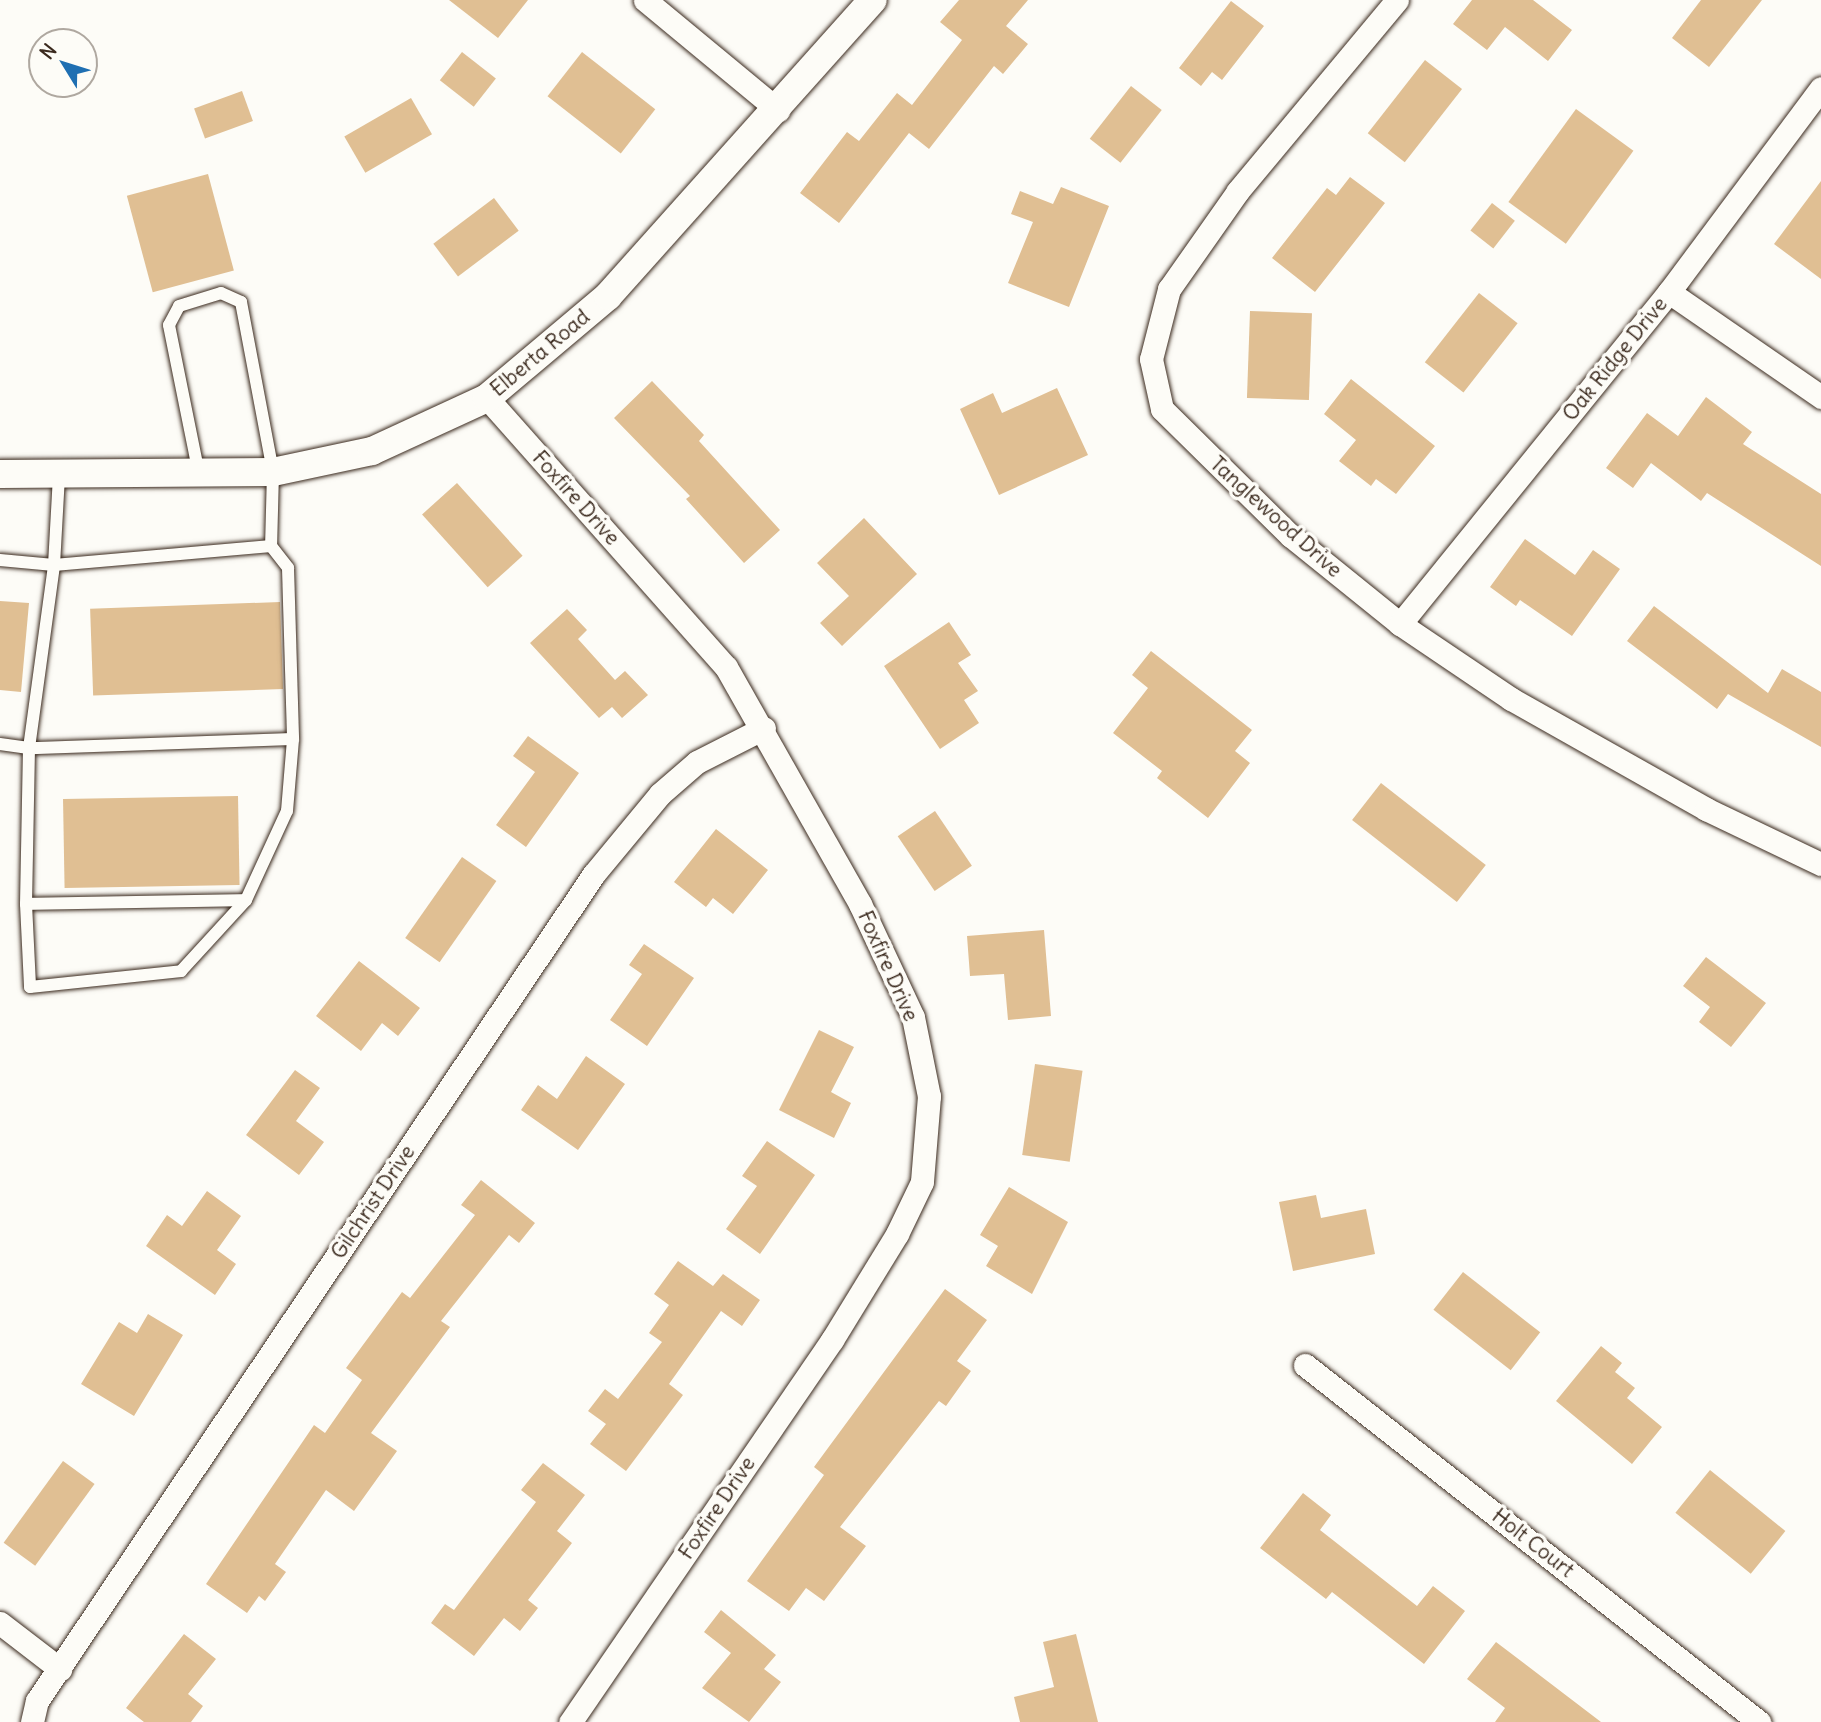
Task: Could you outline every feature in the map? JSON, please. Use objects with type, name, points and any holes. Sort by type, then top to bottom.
[{"type":"street","points":[[645,0],[778,110]]},
{"type":"street","name":"Elberta Road","points":[[0,474],[59,476],[273,471],[372,451],[487,398],[608,296],[697,190],[778,110],[873,0]]},
{"type":"street","name":"Tanglewood Drive","points":[[1397,0],[1238,191],[1169,289],[1152,359],[1163,409],[1291,536],[1400,624],[1511,699],[1706,809],[1821,864]]},
{"type":"street","name":"Oak Ridge Drive","points":[[1400,624],[1669,292],[1821,88]]},
{"type":"street","points":[[1669,292],[1821,397]]},
{"type":"street","name":"Foxfire Drive","points":[[487,398],[726,667],[764,728],[860,904],[913,1017],[929,1096],[922,1182],[832,1340],[570,1722]]},
{"type":"street","name":"Gilchrist Drive","points":[[32,1722],[37,1701],[600,864],[630,825],[688,770],[764,728]]},
{"type":"street","name":"Holt Court","points":[[1305,1364],[1759,1722]]},
{"type":"street","points":[[0,1623],[60,1669]]},
{"type":"lane","points":[[59,476],[54,565],[29,748],[26,904],[30,987],[181,971],[246,900],[287,811],[293,739],[288,568],[271,547],[273,471],[241,302],[221,293],[179,306],[169,325],[199,474]]},
{"type":"lane","points":[[0,560],[54,565],[271,547]]},
{"type":"lane","points":[[0,744],[29,748],[293,739]]},
{"type":"lane","points":[[26,904],[246,900]]},
{"type":"building","points":[[449,0],[528,0],[498,38]]},
{"type":"building","points":[[959,0],[1028,0],[1006,26],[1028,44],[1003,74],[994,66],[929,149],[909,133],[839,223],[800,193],[847,132],[859,141],[897,93],[912,105],[962,40],[940,22]]},
{"type":"building","points":[[1472,0],[1533,0],[1572,30],[1548,61],[1505,27],[1487,50],[1453,24]]},
{"type":"building","points":[[1701,0],[1762,0],[1709,67],[1672,38]]},
{"type":"building","points":[[1231,1],[1264,26],[1222,80],[1212,72],[1201,86],[1179,68]]},
{"type":"building","points":[[462,52],[496,78],[474,107],[440,80]]},
{"type":"building","points":[[582,52],[655,109],[621,153],[548,96]]},
{"type":"building","points":[[1425,60],[1462,89],[1405,162],[1368,133]]},
{"type":"building","points":[[1131,86],[1162,110],[1120,163],[1090,139]]},
{"type":"building","points":[[242,91],[253,121],[205,139],[194,108]]},
{"type":"building","points":[[411,98],[432,134],[365,173],[344,136]]},
{"type":"building","points":[[1576,109],[1633,151],[1566,244],[1508,202]]},
{"type":"building","points":[[208,174],[234,271],[153,292],[127,196]]},
{"type":"building","points":[[1350,177],[1385,203],[1315,292],[1272,258],[1327,188],[1336,195]]},
{"type":"building","points":[[1821,181],[1821,279],[1774,244]]},
{"type":"building","points":[[1061,187],[1109,206],[1069,307],[1008,283],[1033,222],[1011,214],[1020,191],[1053,204]]},
{"type":"building","points":[[494,198],[519,231],[458,276],[433,244]]},
{"type":"building","points":[[1492,203],[1515,221],[1493,248],[1470,231]]},
{"type":"building","points":[[1479,293],[1518,323],[1463,393],[1425,362]]},
{"type":"building","points":[[1250,311],[1312,313],[1309,400],[1247,398]]},
{"type":"building","points":[[1351,379],[1435,446],[1396,494],[1376,479],[1371,486],[1339,461],[1356,440],[1324,414]]},
{"type":"building","points":[[652,381],[704,435],[699,441],[780,530],[744,563],[686,499],[690,496],[614,418]]},
{"type":"building","points":[[1057,388],[1088,455],[999,495],[960,409],[993,393],[1002,413]]},
{"type":"building","points":[[1706,397],[1752,432],[1743,444],[1821,494],[1821,566],[1707,493],[1701,501],[1651,463],[1633,488],[1606,468],[1647,413],[1678,436]]},
{"type":"building","points":[[457,483],[523,556],[488,587],[422,514]]},
{"type":"building","points":[[864,518],[917,574],[842,646],[820,623],[849,596],[817,563]]},
{"type":"building","points":[[1525,539],[1575,575],[1593,550],[1620,569],[1572,636],[1520,600],[1516,606],[1490,587]]},
{"type":"building","points":[[0,601],[29,603],[21,692],[0,690]]},
{"type":"building","points":[[280,602],[283,689],[93,696],[90,609]]},
{"type":"building","points":[[1654,606],[1768,693],[1782,669],[1821,692],[1821,747],[1728,694],[1717,709],[1627,641]]},
{"type":"building","points":[[567,609],[587,630],[578,639],[615,680],[625,671],[648,695],[622,718],[612,707],[599,718],[530,643]]},
{"type":"building","points":[[949,622],[971,655],[958,663],[978,691],[964,700],[979,723],[940,749],[884,666]]},
{"type":"building","points":[[1151,651],[1252,730],[1235,751],[1250,763],[1208,818],[1157,778],[1162,771],[1113,733],[1148,688],[1132,675]]},
{"type":"building","points":[[528,736],[579,773],[526,847],[496,825],[535,772],[513,756]]},
{"type":"building","points":[[1381,783],[1486,865],[1457,902],[1352,820]]},
{"type":"building","points":[[238,796],[240,885],[65,888],[63,799]]},
{"type":"building","points":[[935,811],[972,866],[935,891],[898,836]]},
{"type":"building","points":[[716,829],[768,870],[733,914],[713,898],[706,907],[674,882]]},
{"type":"building","points":[[462,857],[496,881],[440,962],[405,938]]},
{"type":"building","points":[[1044,930],[1051,1016],[1008,1020],[1004,974],[970,976],[967,936]]},
{"type":"building","points":[[644,944],[694,978],[647,1046],[610,1020],[642,974],[629,965]]},
{"type":"building","points":[[1706,957],[1766,1003],[1731,1047],[1699,1022],[1710,1007],[1683,986]]},
{"type":"building","points":[[359,961],[420,1008],[398,1036],[382,1023],[361,1051],[316,1016]]},
{"type":"building","points":[[819,1030],[854,1047],[831,1092],[851,1103],[834,1138],[779,1110]]},
{"type":"building","points":[[586,1056],[625,1084],[578,1150],[521,1110],[538,1085],[557,1099]]},
{"type":"building","points":[[1035,1064],[1083,1071],[1070,1162],[1022,1155]]},
{"type":"building","points":[[295,1070],[320,1088],[296,1121],[324,1142],[299,1175],[246,1135]]},
{"type":"building","points":[[767,1141],[815,1175],[760,1254],[726,1229],[757,1186],[742,1176]]},
{"type":"building","points":[[481,1180],[535,1223],[519,1243],[509,1235],[441,1321],[450,1327],[371,1433],[397,1451],[354,1511],[326,1490],[275,1564],[286,1572],[265,1601],[259,1596],[247,1613],[206,1584],[314,1425],[325,1433],[362,1380],[346,1368],[402,1292],[410,1298],[475,1215],[461,1205]]},
{"type":"building","points":[[1009,1187],[1068,1222],[1032,1294],[986,1266],[998,1246],[980,1235]]},
{"type":"building","points":[[207,1191],[241,1216],[217,1250],[236,1264],[215,1295],[146,1246],[167,1215],[182,1226]]},
{"type":"building","points":[[1316,1195],[1321,1218],[1366,1209],[1375,1254],[1293,1271],[1279,1202]]},
{"type":"building","points":[[678,1261],[713,1286],[723,1274],[760,1300],[742,1326],[721,1311],[669,1384],[683,1395],[626,1471],[590,1444],[606,1424],[588,1411],[605,1389],[618,1399],[662,1342],[649,1333],[669,1305],[654,1294]]},
{"type":"building","points":[[1463,1272],[1540,1332],[1511,1370],[1433,1310]]},
{"type":"building","points":[[945,1289],[987,1320],[957,1361],[971,1371],[946,1406],[939,1401],[840,1527],[866,1546],[824,1601],[806,1588],[789,1611],[747,1581],[824,1475],[814,1467]]},
{"type":"building","points":[[148,1314],[183,1335],[134,1416],[81,1384],[119,1322],[137,1333]]},
{"type":"building","points":[[1601,1346],[1622,1363],[1615,1372],[1635,1388],[1627,1398],[1662,1427],[1632,1464],[1556,1401]]},
{"type":"building","points":[[63,1461],[95,1484],[35,1566],[4,1543]]},
{"type":"building","points":[[543,1463],[585,1495],[557,1531],[572,1543],[528,1600],[538,1608],[520,1631],[504,1618],[474,1656],[431,1623],[445,1604],[454,1610],[536,1502],[521,1490]]},
{"type":"building","points":[[1710,1470],[1785,1531],[1751,1574],[1675,1513]]},
{"type":"building","points":[[1303,1493],[1331,1515],[1320,1530],[1417,1606],[1433,1586],[1465,1611],[1424,1664],[1332,1592],[1326,1599],[1260,1548]]},
{"type":"building","points":[[721,1610],[776,1655],[764,1669],[781,1682],[749,1722],[702,1688],[731,1653],[704,1632]]},
{"type":"building","points":[[184,1634],[216,1659],[188,1694],[203,1706],[191,1722],[144,1722],[126,1708]]},
{"type":"building","points":[[1076,1634],[1098,1722],[1020,1722],[1014,1697],[1054,1687],[1043,1642]]},
{"type":"building","points":[[1496,1642],[1601,1722],[1495,1722],[1505,1708],[1467,1679]]}]
